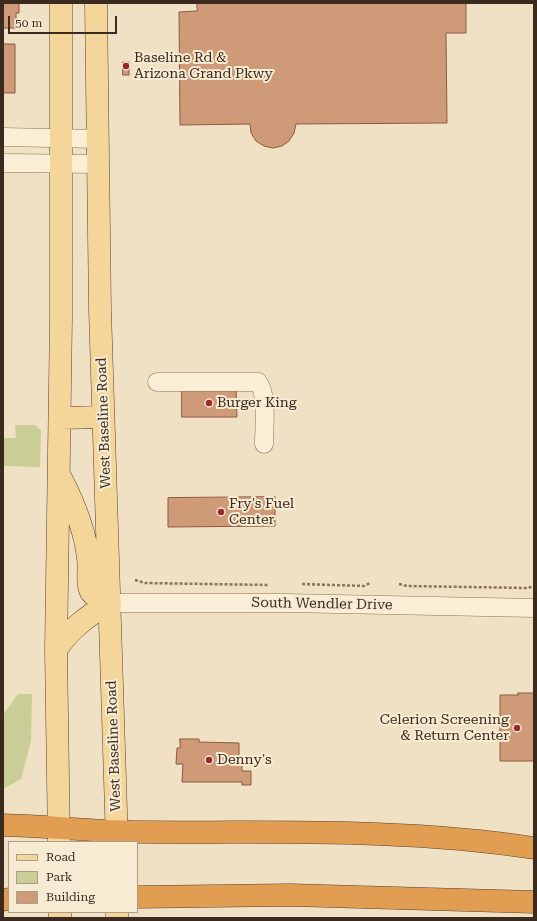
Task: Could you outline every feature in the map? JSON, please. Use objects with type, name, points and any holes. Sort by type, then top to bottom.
[{"type":"highway","points":[[3,826],[59,835],[117,837],[316,832],[426,836],[534,848]]},
{"type":"highway","points":[[138,897],[290,895],[534,902]]},
{"type":"main road","points":[[59,835],[56,650],[60,418],[60,3]]},
{"type":"main road","name":"West Baseline Road","points":[[96,3],[103,417],[117,837]]},
{"type":"main road","points":[[60,418],[103,417]]},
{"type":"main road","points":[[58,474],[71,498],[83,530],[88,558],[90,590],[94,596],[110,603]]},
{"type":"main road","points":[[56,650],[67,634],[89,614],[110,603]]},
{"type":"street","points":[[3,137],[98,139]]},
{"type":"street","points":[[3,163],[98,164]]},
{"type":"street","points":[[157,382],[258,382],[263,388],[264,396],[264,444]]},
{"type":"street","name":"South Wendler Drive","points":[[110,603],[286,603],[534,608]]},
{"type":"path","points":[[135,580],[145,583],[268,585]]},
{"type":"path","points":[[302,584],[364,586],[370,583]]},
{"type":"path","points":[[399,584],[407,586],[528,588],[533,586]]},
{"type":"green space","points":[[35,425],[41,430],[40,467],[3,466],[3,438],[16,438],[15,426]]},
{"type":"green space","points":[[18,694],[32,694],[31,741],[21,779],[3,789],[3,715]]},
{"type":"building","points":[[3,3],[19,3],[19,13],[16,13],[16,28],[3,28]]},
{"type":"building","points":[[197,3],[466,3],[466,33],[446,33],[447,123],[296,124],[294,133],[289,141],[282,146],[273,148],[264,146],[256,141],[251,133],[250,124],[180,125],[179,12],[197,11]]},
{"type":"building","points":[[3,44],[15,44],[15,93],[3,93]]},
{"type":"building","points":[[123,62],[129,62],[129,75],[123,75]]},
{"type":"building","name":"Burger King","points":[[182,389],[236,389],[237,417],[182,417]]},
{"type":"building","name":"Fry's Fuel Center","points":[[275,497],[275,526],[168,527],[168,498]]},
{"type":"building","name":"Celerion Screening & Return Center","points":[[518,693],[534,693],[534,761],[500,761],[500,695],[518,695]]},
{"type":"building","name":"Denny's","points":[[180,739],[199,739],[199,742],[239,743],[239,757],[242,757],[242,771],[251,771],[251,785],[242,785],[242,782],[182,782],[183,764],[176,764],[177,748],[180,748]]},
{"type":"place","name":"Baseline Rd & Arizona Grand Pkwy","points":[[126,66]]},
{"type":"place","name":"Burger King","points":[[209,403]]},
{"type":"place","name":"Fry's Fuel Center","points":[[221,512]]},
{"type":"place","name":"Celerion Screening & Return Center","points":[[517,728]]},
{"type":"place","name":"Denny's","points":[[209,760]]}]
